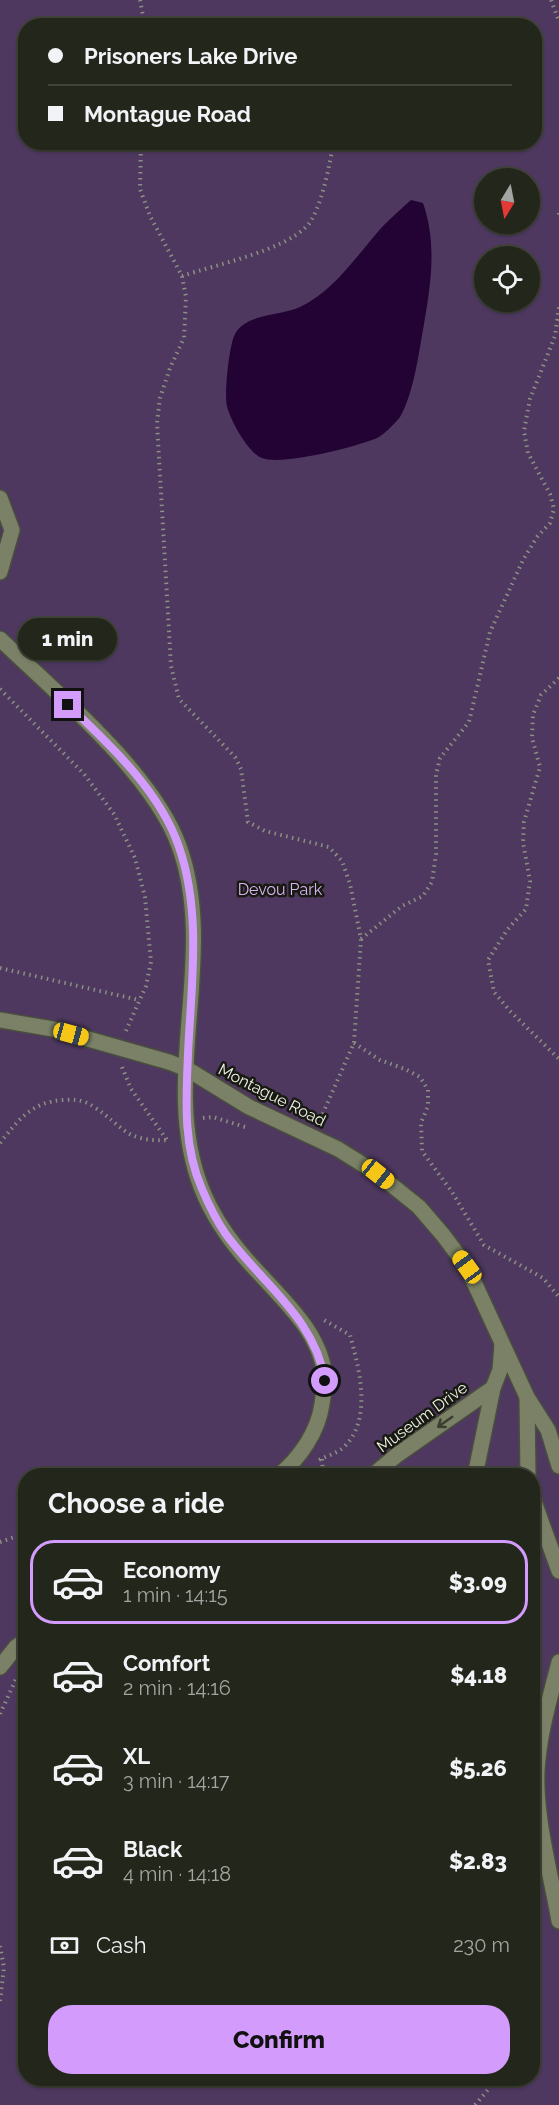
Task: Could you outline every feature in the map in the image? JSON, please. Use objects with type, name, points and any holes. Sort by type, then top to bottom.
[{"type":"street","points":[[0,498],[12,530],[0,572]]},
{"type":"street","points":[[0,639],[85,721],[142,783],[159,807],[179,846],[187,877],[193,925],[187,1069],[187,1133],[201,1188],[224,1232],[289,1305],[309,1332],[322,1362],[325,1381],[320,1416],[308,1442],[288,1468]]},
{"type":"street","name":"Montague Road","points":[[0,1020],[53,1029],[187,1069],[231,1098],[338,1149],[378,1174],[419,1208],[467,1267],[527,1397],[548,1430],[559,1466]]},
{"type":"street","points":[[477,1468],[493,1388],[500,1370],[502,1344]]},
{"type":"street","name":"Museum Drive","points":[[382,1468],[493,1388]]},
{"type":"street","points":[[527,1397],[528,1468]]},
{"type":"street","points":[[540,1518],[559,1571]]},
{"type":"street","points":[[0,1667],[18,1646]]},
{"type":"street","points":[[540,1741],[559,1662]]},
{"type":"street","points":[[540,1845],[559,1921]]},
{"type":"path","points":[[140,0],[143,18]]},
{"type":"path","points":[[551,0],[559,21]]},
{"type":"path","points":[[141,150],[140,189],[150,216],[182,276],[186,297],[184,338],[170,368],[160,398],[157,423],[171,666],[179,699],[235,757],[241,770],[244,808],[248,822],[265,831],[329,847],[342,861],[350,884],[361,939],[354,1042],[323,1113],[304,1132]]},
{"type":"path","points":[[182,276],[278,245],[308,226],[326,182],[332,150]]},
{"type":"path","points":[[361,939],[402,906],[423,896],[432,882],[436,854],[436,775],[440,758],[469,722],[490,632],[523,560],[537,537],[550,523],[554,509],[550,494],[528,453],[524,431],[530,399],[555,336],[559,307]]},
{"type":"path","points":[[559,678],[541,695],[533,715],[532,738],[540,767],[524,822],[523,842],[530,881],[526,909],[507,930],[488,960],[494,992],[559,1059]]},
{"type":"path","points":[[0,689],[84,774],[114,814],[135,858],[145,897],[151,962],[146,986],[124,1035]]},
{"type":"path","points":[[0,968],[139,1000]]},
{"type":"path","points":[[354,1042],[380,1060],[420,1077],[428,1090],[428,1106],[421,1123],[422,1150],[452,1192],[484,1245],[543,1278],[559,1297]]},
{"type":"path","points":[[0,1143],[19,1119],[34,1107],[70,1099],[83,1101],[95,1107],[129,1135],[148,1140],[167,1140],[131,1089],[122,1067]]},
{"type":"path","points":[[198,1119],[213,1117],[252,1131]]},
{"type":"path","points":[[322,1458],[323,1468]]},
{"type":"path","points":[[0,1542],[18,1536]]},
{"type":"path","points":[[0,1714],[17,1676]]},
{"type":"path","points":[[0,1946],[4,1968],[0,2001]]},
{"type":"path","points":[[475,2105],[491,2086]]},
{"type":"green space","name":"Devou Park","points":[[0,0],[559,0],[559,2105],[0,2105]]},
{"type":"shaded area","points":[[411,200],[423,203],[430,233],[431,264],[427,309],[415,372],[409,396],[400,417],[380,436],[367,442],[301,458],[272,460],[262,458],[251,450],[241,436],[227,406],[228,370],[235,334],[247,322],[292,310],[313,300],[346,270],[384,225]]},
{"type":"route","points":[[68,705],[142,783],[159,807],[179,846],[187,877],[193,925],[185,1107],[190,1150],[201,1188],[224,1232],[289,1305],[309,1332],[322,1362],[325,1381]]}]
